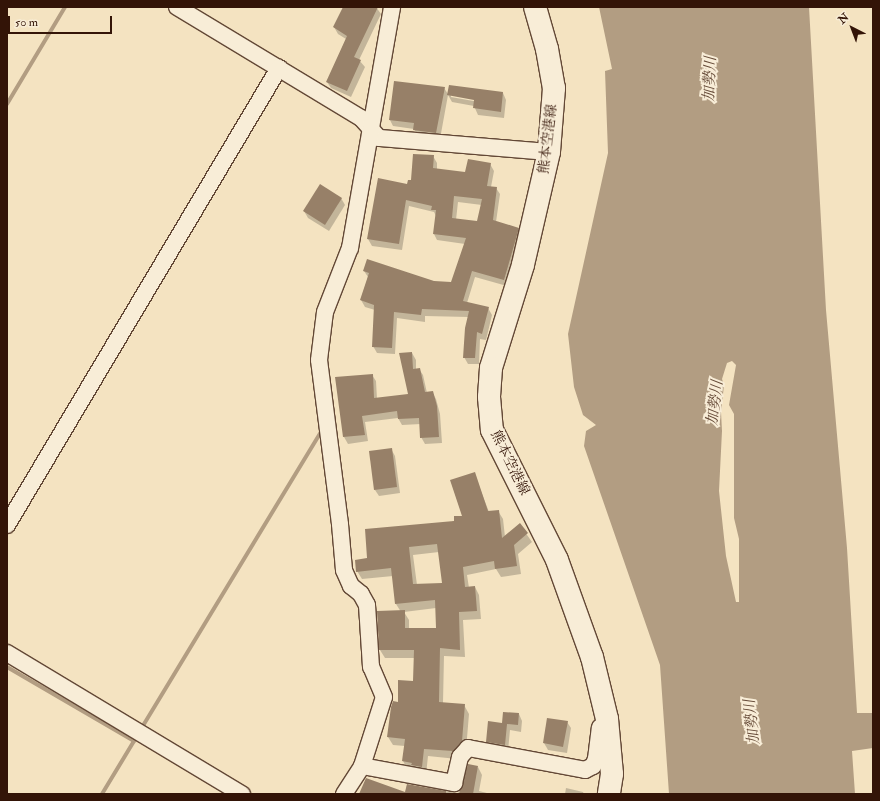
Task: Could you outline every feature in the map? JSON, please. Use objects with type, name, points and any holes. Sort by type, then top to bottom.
[{"type":"main road","name":"熊本空港線","points":[[535,7],[547,49],[554,88],[549,152],[523,265],[491,368],[489,397],[492,430],[557,560],[592,657],[607,719],[612,774],[609,794]]},
{"type":"street","points":[[177,7],[361,118],[379,138],[549,152]]},
{"type":"street","points":[[344,794],[362,766],[384,697],[371,667],[367,605],[361,594],[351,586],[344,570],[340,524],[319,360],[325,312],[350,248],[372,131],[392,7]]},
{"type":"street","points":[[7,525],[279,68]]},
{"type":"street","points":[[7,653],[242,794]]},
{"type":"street","points":[[362,766],[452,788],[460,757],[468,748],[585,770],[593,766],[599,744],[600,725],[607,719]]},
{"type":"water","name":"加勢川","points":[[599,7],[809,7],[826,310],[847,548],[857,713],[873,713],[873,748],[852,751],[855,794],[669,794],[660,665],[584,446],[586,431],[596,425],[583,415],[574,387],[568,334],[608,153],[605,71],[612,69]],"holes":[[[732,361],[736,365],[729,405],[734,414],[734,518],[739,539],[739,602],[736,602],[726,556],[719,491],[722,431],[721,412],[724,385],[722,379],[727,363]]]},
{"type":"building","points":[[343,7],[378,7],[354,57],[361,60],[347,91],[326,82],[347,36],[333,27]]},
{"type":"building","points":[[394,81],[445,87],[436,133],[413,130],[414,123],[389,120]]},
{"type":"building","points":[[449,85],[503,92],[501,112],[473,108],[474,100],[447,95]]},
{"type":"building","points":[[413,154],[434,155],[433,168],[465,172],[468,159],[491,163],[487,186],[497,187],[493,220],[519,228],[504,280],[472,271],[463,301],[489,307],[482,334],[477,332],[475,358],[463,358],[465,328],[469,311],[422,309],[421,315],[394,312],[392,348],[372,347],[374,305],[360,300],[369,273],[363,271],[367,259],[434,281],[451,282],[466,238],[433,234],[436,210],[431,210],[432,206],[406,200],[399,244],[367,239],[378,178],[407,184],[408,180],[411,180]],"holes":[[[454,196],[482,199],[477,221],[452,218]]]},
{"type":"building","points":[[320,184],[342,198],[325,225],[303,211]]},
{"type":"building","points":[[412,352],[413,369],[420,368],[425,392],[433,391],[437,406],[439,437],[420,438],[419,418],[398,419],[397,411],[362,416],[365,435],[343,437],[335,377],[373,374],[374,398],[408,394],[399,353]]},
{"type":"building","points":[[392,448],[397,487],[374,490],[369,451]]},
{"type":"building","points":[[475,472],[488,511],[499,510],[502,538],[520,523],[528,533],[514,545],[517,566],[495,569],[494,561],[463,567],[465,587],[475,586],[477,611],[459,612],[460,650],[440,648],[439,702],[465,704],[462,741],[453,751],[424,749],[422,767],[411,765],[412,763],[402,761],[405,739],[387,737],[391,707],[393,701],[398,702],[398,680],[413,681],[414,650],[379,650],[377,611],[405,610],[405,628],[436,628],[435,600],[395,604],[391,568],[356,572],[355,560],[367,558],[365,529],[454,521],[454,516],[462,516],[450,480]],"holes":[[[437,544],[442,583],[413,584],[409,547]]]},
{"type":"building","points":[[503,712],[519,713],[518,725],[507,724],[505,745],[486,742],[488,721],[502,723]]},
{"type":"building","points":[[547,718],[568,721],[563,747],[543,743]]},
{"type":"building","points":[[468,764],[478,766],[473,794],[459,794]]},
{"type":"building","points":[[366,778],[405,792],[407,784],[446,791],[446,794],[359,794]]},
{"type":"waterway","points":[[7,104],[65,7]]},
{"type":"waterway","points":[[141,729],[323,428]]},
{"type":"waterway","points":[[7,667],[134,741],[102,794]]}]
